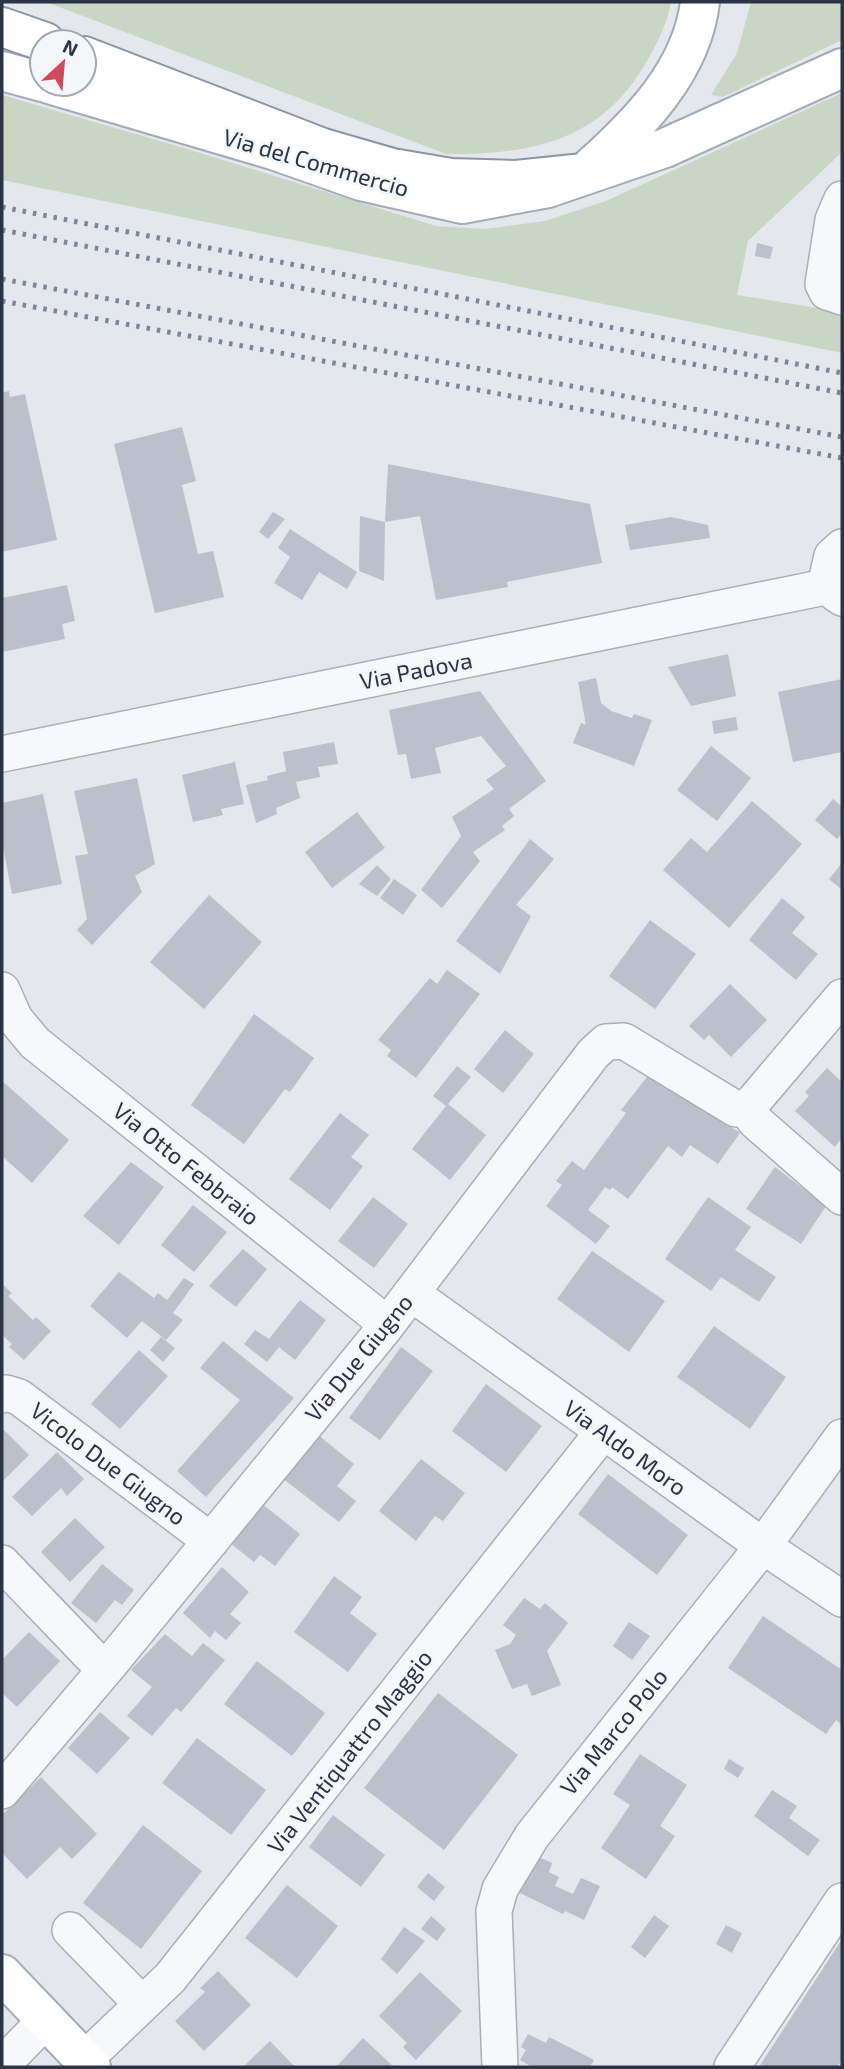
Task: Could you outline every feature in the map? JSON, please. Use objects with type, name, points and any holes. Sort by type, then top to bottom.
[{"type":"main road","name":"Via del Commercio","points":[[98,61],[323,148],[393,168],[451,178],[516,180],[584,173],[618,143],[666,88],[693,34],[700,2]]},
{"type":"main road","points":[[2,27],[28,36]]},
{"type":"main road","name":"Via del Commercio","points":[[97,98],[273,150],[361,181],[462,204],[548,188],[584,173],[665,148],[842,68]]},
{"type":"main road","points":[[2,71],[28,78]]},
{"type":"main road","points":[[2,1974],[88,2064]]},
{"type":"street","points":[[842,199],[833,220],[823,284],[827,292],[842,296]]},
{"type":"street","points":[[836,592],[827,568],[832,556],[842,547]]},
{"type":"street","name":"Via Padova","points":[[2,754],[836,592]]},
{"type":"street","name":"Via Otto Febbraio","points":[[2,990],[15,1019],[34,1043],[387,1324]]},
{"type":"street","points":[[747,1109],[842,997]]},
{"type":"street","name":"Via Due Giugno","points":[[2,1791],[110,1664],[387,1324],[593,1054],[606,1042],[624,1041],[736,1109],[747,1109],[755,1121],[842,1197]]},
{"type":"street","name":"Via Aldo Moro","points":[[411,1293],[763,1546],[842,1599]]},
{"type":"street","name":"Vicolo Due Giugno","points":[[2,1395],[6,1393],[19,1397],[211,1541]]},
{"type":"street","name":"Via Ventiquattro Maggio","points":[[88,2064],[142,2004],[170,1978],[216,1922],[603,1432]]},
{"type":"street","name":"Via Marco Polo","points":[[500,2067],[494,1911],[500,1889],[531,1836],[763,1546],[842,1437]]},
{"type":"street","points":[[2,1563],[95,1660],[110,1664]]},
{"type":"street","points":[[732,2067],[842,1901]]},
{"type":"street","points":[[70,1930],[142,2004]]},
{"type":"street","points":[[2,2065],[46,2020]]},
{"type":"green space","points":[[46,2],[671,2],[660,35],[644,66],[626,92],[606,112],[583,128],[533,147],[476,154],[446,154]]},
{"type":"green space","points":[[751,2],[842,2],[842,40],[723,97],[711,95],[737,53]]},
{"type":"green space","points":[[842,93],[842,152],[748,241],[737,295],[842,312],[842,353],[2,180],[2,95],[436,226],[485,229],[545,221],[606,201]]},
{"type":"building","points":[[757,243],[773,247],[770,259],[755,256]]},
{"type":"building","points":[[9,391],[10,397],[25,394],[57,540],[2,552],[2,393]]},
{"type":"building","points":[[182,427],[196,481],[182,485],[198,554],[213,551],[224,597],[155,613],[114,444]]},
{"type":"building","points":[[388,464],[590,504],[602,563],[507,582],[508,587],[436,600],[420,516],[385,522]]},
{"type":"building","points":[[273,512],[285,519],[268,539],[259,532]]},
{"type":"building","points":[[360,516],[385,522],[384,581],[359,571]]},
{"type":"building","points":[[671,517],[708,525],[710,538],[630,550],[625,525]]},
{"type":"building","points":[[290,529],[357,572],[347,589],[319,572],[302,600],[274,583],[290,557],[278,548]]},
{"type":"building","points":[[67,585],[75,621],[62,624],[65,639],[2,652],[2,598]]},
{"type":"building","points":[[728,654],[736,696],[691,706],[668,667]]},
{"type":"building","points":[[596,678],[601,703],[611,711],[632,718],[634,714],[652,720],[634,766],[573,743],[581,723],[586,725],[578,682]]},
{"type":"building","points":[[842,679],[842,752],[793,762],[778,692]]},
{"type":"building","points":[[480,691],[546,781],[509,809],[514,816],[502,826],[505,830],[473,852],[480,861],[442,908],[421,890],[461,836],[452,817],[494,789],[486,780],[506,766],[481,736],[435,748],[441,773],[411,779],[406,754],[398,755],[389,710]]},
{"type":"building","points":[[736,717],[738,730],[714,734],[712,721]]},
{"type":"building","points":[[334,742],[338,764],[318,767],[320,777],[296,782],[300,798],[276,808],[277,814],[256,823],[246,785],[268,780],[267,776],[286,771],[283,752]]},
{"type":"building","points":[[711,746],[751,778],[717,821],[677,790]]},
{"type":"building","points":[[235,762],[244,804],[221,809],[223,815],[193,822],[182,775]]},
{"type":"building","points":[[137,778],[155,864],[135,876],[142,892],[92,945],[77,930],[87,919],[75,856],[88,854],[74,791]]},
{"type":"building","points":[[43,794],[62,884],[12,894],[2,842],[2,803]]},
{"type":"building","points":[[833,799],[842,807],[842,833],[837,839],[815,820]]},
{"type":"building","points":[[752,801],[802,844],[729,928],[663,870],[691,838],[707,852]]},
{"type":"building","points":[[357,812],[385,848],[332,888],[305,852]]},
{"type":"building","points":[[530,839],[554,859],[516,905],[531,916],[500,974],[456,941]]},
{"type":"building","points":[[842,863],[842,890],[829,879]]},
{"type":"building","points":[[377,865],[391,879],[377,896],[359,884]]},
{"type":"building","points":[[394,879],[417,895],[403,915],[380,898]]},
{"type":"building","points":[[209,895],[262,942],[204,1009],[150,962]]},
{"type":"building","points":[[782,898],[805,917],[792,933],[818,954],[796,980],[749,940]]},
{"type":"building","points":[[650,920],[696,954],[655,1009],[609,976]]},
{"type":"building","points":[[447,970],[480,994],[416,1078],[387,1056],[391,1050],[378,1040],[430,978],[437,984]]},
{"type":"building","points":[[730,984],[767,1020],[731,1057],[709,1035],[704,1040],[689,1026]]},
{"type":"building","points":[[254,1014],[314,1058],[290,1092],[285,1089],[244,1144],[191,1105]]},
{"type":"building","points":[[505,1030],[534,1054],[503,1093],[474,1069]]},
{"type":"building","points":[[457,1066],[471,1077],[448,1104],[486,1135],[450,1180],[412,1149],[446,1106],[433,1096]]},
{"type":"building","points":[[827,1068],[842,1082],[842,1138],[835,1147],[795,1111],[809,1096],[805,1092]]},
{"type":"building","points":[[651,1072],[740,1133],[718,1164],[690,1145],[682,1157],[668,1146],[628,1199],[612,1187],[610,1190],[605,1187],[588,1210],[610,1226],[596,1244],[546,1206],[562,1185],[556,1181],[572,1161],[584,1170],[626,1113],[621,1110]]},
{"type":"building","points":[[2,1081],[69,1140],[32,1183],[2,1156]]},
{"type":"building","points":[[340,1113],[369,1135],[351,1157],[363,1166],[330,1210],[289,1179]]},
{"type":"building","points":[[131,1162],[164,1187],[119,1245],[83,1216]]},
{"type":"building","points":[[775,1167],[826,1206],[801,1244],[746,1209]]},
{"type":"building","points":[[373,1197],[408,1224],[374,1268],[338,1241]]},
{"type":"building","points":[[708,1197],[751,1227],[735,1250],[776,1277],[759,1302],[721,1277],[711,1291],[665,1259]]},
{"type":"building","points":[[193,1205],[227,1232],[194,1272],[161,1245]]},
{"type":"building","points":[[243,1249],[267,1269],[236,1307],[209,1286]]},
{"type":"building","points":[[592,1251],[665,1301],[629,1352],[557,1299]]},
{"type":"building","points":[[119,1272],[154,1298],[158,1293],[167,1300],[184,1278],[194,1284],[173,1313],[183,1320],[166,1340],[142,1321],[127,1338],[90,1306]]},
{"type":"building","points":[[2,1284],[12,1293],[8,1296],[33,1320],[36,1317],[51,1331],[24,1360],[9,1347],[12,1344],[2,1335]]},
{"type":"building","points":[[300,1300],[326,1320],[295,1360],[279,1347],[267,1362],[244,1344],[255,1330],[269,1339]]},
{"type":"building","points":[[714,1326],[786,1377],[750,1429],[677,1377]]},
{"type":"building","points":[[161,1337],[175,1348],[163,1362],[150,1350]]},
{"type":"building","points":[[223,1341],[294,1398],[206,1497],[177,1471],[240,1400],[200,1368]]},
{"type":"building","points":[[401,1347],[433,1371],[380,1440],[349,1418]]},
{"type":"building","points":[[139,1350],[168,1376],[120,1429],[91,1404]]},
{"type":"building","points":[[486,1384],[542,1426],[506,1472],[452,1431]]},
{"type":"building","points":[[2,1428],[29,1455],[2,1482]]},
{"type":"building","points":[[317,1434],[354,1464],[337,1486],[356,1501],[339,1522],[282,1478]]},
{"type":"building","points":[[57,1452],[84,1479],[67,1496],[61,1488],[32,1516],[12,1497]]},
{"type":"building","points":[[421,1459],[465,1493],[443,1521],[435,1516],[416,1541],[379,1511]]},
{"type":"building","points":[[608,1474],[688,1535],[657,1575],[578,1514]]},
{"type":"building","points":[[261,1503],[300,1534],[275,1566],[260,1555],[254,1562],[230,1543]]},
{"type":"building","points":[[75,1518],[105,1547],[70,1582],[41,1552]]},
{"type":"building","points":[[102,1564],[134,1590],[122,1605],[115,1600],[96,1623],[71,1603]]},
{"type":"building","points":[[222,1567],[249,1592],[230,1614],[241,1623],[226,1640],[215,1631],[210,1638],[183,1613]]},
{"type":"building","points":[[334,1576],[362,1597],[350,1613],[377,1634],[348,1672],[294,1632]]},
{"type":"building","points":[[524,1598],[540,1609],[545,1603],[568,1623],[547,1651],[561,1685],[532,1696],[527,1684],[512,1689],[495,1650],[510,1644],[516,1635],[503,1625]]},
{"type":"building","points":[[763,1616],[842,1670],[842,1725],[836,1720],[826,1734],[728,1668]]},
{"type":"building","points":[[629,1622],[650,1636],[632,1660],[613,1646]]},
{"type":"building","points":[[29,1632],[60,1661],[17,1707],[2,1693],[2,1656],[4,1658]]},
{"type":"building","points":[[165,1634],[192,1656],[203,1643],[225,1660],[181,1712],[176,1708],[152,1736],[127,1716],[152,1687],[131,1670]]},
{"type":"building","points":[[257,1661],[325,1713],[292,1756],[224,1704]]},
{"type":"building","points":[[438,1693],[518,1755],[444,1850],[364,1788]]},
{"type":"building","points":[[100,1712],[130,1738],[97,1774],[68,1748]]},
{"type":"building","points":[[197,1738],[266,1790],[231,1835],[162,1783]]},
{"type":"building","points":[[640,1754],[687,1785],[660,1826],[675,1836],[646,1879],[601,1848],[630,1805],[613,1794]]},
{"type":"building","points":[[729,1759],[744,1768],[738,1778],[724,1769]]},
{"type":"building","points":[[41,1777],[97,1834],[72,1859],[60,1847],[27,1879],[2,1853],[2,1815]]},
{"type":"building","points":[[772,1790],[797,1806],[789,1818],[820,1840],[808,1856],[754,1816]]},
{"type":"building","points":[[333,1815],[385,1855],[361,1887],[309,1847]]},
{"type":"building","points":[[143,1825],[202,1871],[141,1949],[83,1903]]},
{"type":"building","points":[[530,1853],[552,1863],[549,1872],[559,1877],[555,1886],[573,1894],[581,1878],[600,1886],[584,1920],[565,1911],[563,1914],[518,1892]]},
{"type":"building","points":[[428,1873],[445,1887],[434,1901],[417,1887]]},
{"type":"building","points":[[287,1885],[338,1926],[297,1978],[245,1938]]},
{"type":"building","points":[[654,1915],[669,1926],[645,1958],[631,1947]]},
{"type":"building","points":[[431,1916],[446,1929],[437,1941],[421,1929]]},
{"type":"building","points":[[726,1925],[742,1933],[732,1953],[716,1944]]},
{"type":"building","points":[[404,1927],[425,1941],[397,1974],[381,1959]]},
{"type":"building","points":[[842,1939],[842,2060],[837,2067],[759,2067]]},
{"type":"building","points":[[218,1971],[251,2005],[204,2051],[175,2021],[205,1992],[200,1988]]},
{"type":"building","points":[[420,1972],[462,2011],[416,2060],[403,2047],[407,2043],[379,2016]]},
{"type":"building","points":[[528,2034],[546,2043],[549,2037],[594,2060],[590,2067],[532,2067],[520,2060],[526,2050],[521,2047]]},
{"type":"building","points":[[363,2038],[394,2067],[336,2067]]},
{"type":"building","points":[[270,2041],[295,2067],[243,2067]]},
{"type":"railway","points":[[2,207],[842,373]]},
{"type":"railway","points":[[2,230],[842,393]]},
{"type":"railway","points":[[2,279],[842,437]]},
{"type":"railway","points":[[2,301],[842,458]]}]
